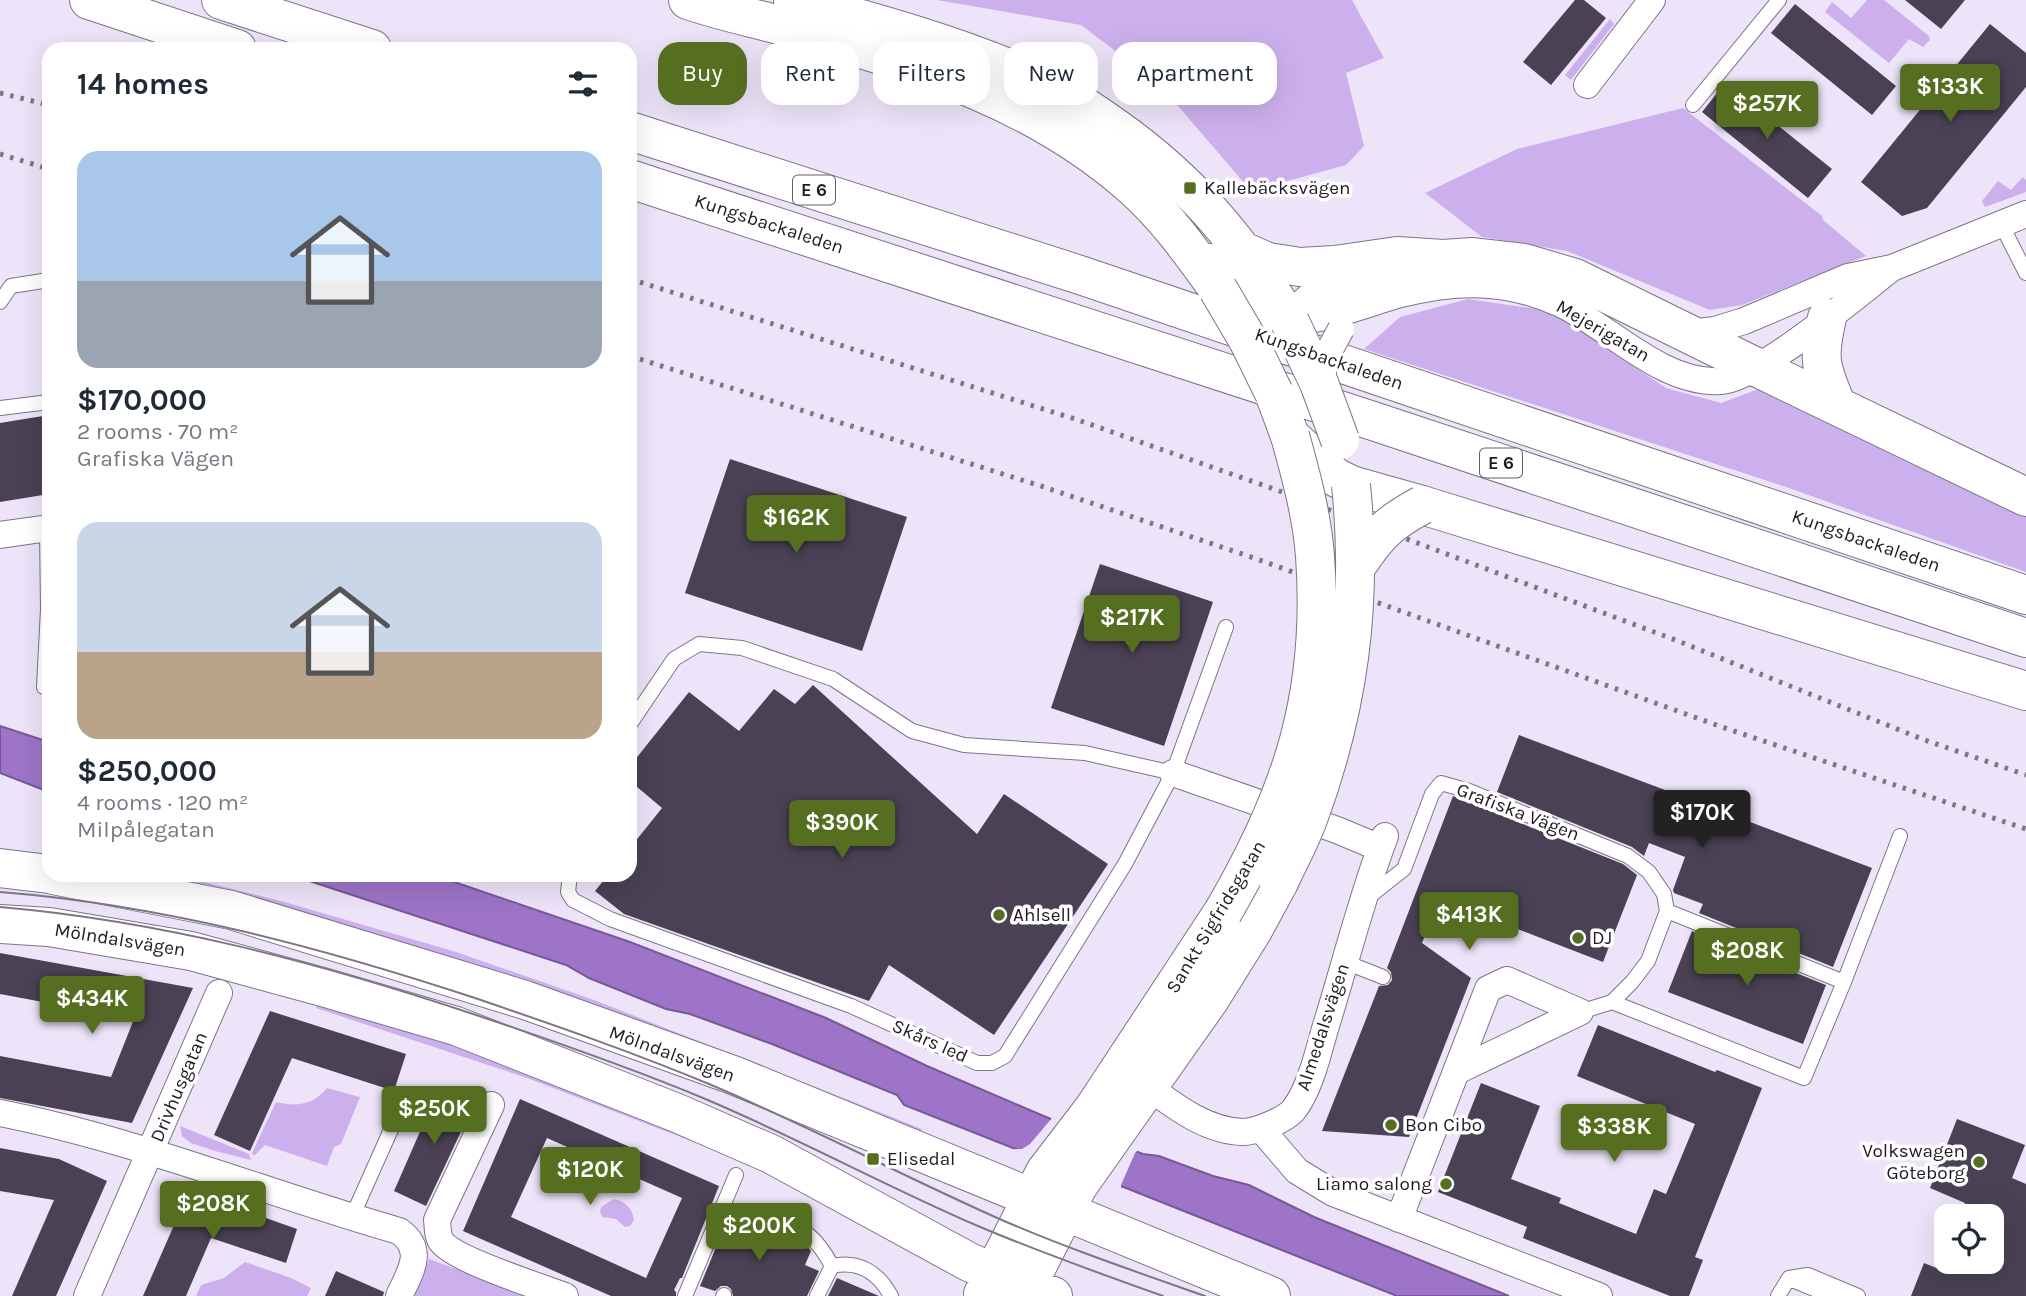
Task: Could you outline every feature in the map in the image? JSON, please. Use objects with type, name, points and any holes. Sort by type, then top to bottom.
[{"type":"main road","points":[[89,0],[216,42]]},
{"type":"main road","points":[[221,0],[268,10],[353,42]]},
{"type":"main road","name":"Sankt Sigfridsgatan","points":[[688,0],[926,69],[1028,113],[1080,147],[1133,187],[1185,244],[1275,309]]},
{"type":"main road","name":"Sankt Sigfridsgatan","points":[[793,0],[937,40],[1042,83],[1081,103],[1147,150],[1190,188],[1245,252],[1275,309],[1320,383],[1340,440],[1350,485],[1356,536],[1352,643],[1331,749],[1307,821],[1136,1077],[1048,1203],[1016,1290]]},
{"type":"main road","name":"Kungsbackaleden","points":[[637,133],[1080,275],[2026,595]]},
{"type":"main road","name":"Kungsbackaleden","points":[[637,181],[1360,416],[2026,638]]},
{"type":"main road","name":"Mejerigatan","points":[[1245,252],[1268,262],[1300,267],[1397,256],[1443,259],[1473,257],[1524,263],[1575,278],[1758,368]]},
{"type":"main road","name":"Mejerigatan","points":[[1275,309],[1312,302],[1356,284],[1396,275],[1443,259]]},
{"type":"main road","points":[[1268,380],[1275,309]]},
{"type":"main road","name":"Sankt Sigfridsgatan","points":[[1238,921],[1251,865],[1279,804],[1301,740],[1311,690],[1316,623],[1315,555],[1303,483],[1290,436],[1268,380],[1248,340],[1275,309]]},
{"type":"main road","points":[[1827,318],[1821,345],[1822,371],[1837,406]]},
{"type":"main road","points":[[1758,368],[2026,497]]},
{"type":"main road","name":"Sankt Sigfridsgatan","points":[[1290,436],[1335,477],[1350,485],[2026,691]]},
{"type":"main road","points":[[1356,567],[1394,520],[1422,505]]},
{"type":"main road","name":"Mölndalsvägen","points":[[0,869],[42,874]]},
{"type":"main road","name":"Mölndalsvägen","points":[[88,882],[231,909],[525,1000],[733,1075],[1271,1296]]},
{"type":"main road","name":"Mölndalsvägen","points":[[0,924],[49,927],[191,951],[456,1026],[677,1113],[771,1154],[1016,1290]]},
{"type":"street","points":[[1587,85],[1652,0]]},
{"type":"street","name":"Mejerigatan","points":[[1690,333],[1715,330],[1744,321],[1848,277],[1892,268],[2000,222],[2026,214]]},
{"type":"street","name":"Mejerigatan","points":[[1275,309],[1362,305],[1401,294],[1453,285],[1490,285],[1527,291],[1562,305],[1662,366],[1697,381],[1724,382],[1758,368],[1892,268]]},
{"type":"street","points":[[1320,383],[1329,351],[1341,329],[1362,305]]},
{"type":"street","points":[[0,535],[42,529]]},
{"type":"street","name":"Almedalsvägen","points":[[1136,1077],[1178,1109],[1218,1127],[1243,1132],[1261,1129],[1295,1110],[1311,1075],[1382,842],[1173,773]]},
{"type":"street","points":[[1399,1219],[1488,989],[1507,980],[1580,1012]]},
{"type":"street","name":"Drivhusgatan","points":[[87,1296],[219,993]]},
{"type":"street","points":[[1457,1071],[1580,1012]]},
{"type":"street","points":[[491,1105],[437,1220],[438,1234],[445,1247],[454,1252],[565,1296]]},
{"type":"street","points":[[0,1113],[56,1124],[152,1151],[399,1231],[409,1238],[413,1247],[413,1266],[399,1296]]},
{"type":"street","points":[[1261,1129],[1297,1171],[1333,1193],[1599,1296]]},
{"type":"lane","points":[[1693,105],[1779,0]]},
{"type":"lane","points":[[2000,222],[2026,273]]},
{"type":"lane","points":[[0,302],[11,286],[42,281]]},
{"type":"lane","points":[[0,408],[42,403]]},
{"type":"lane","points":[[637,714],[674,659],[699,644],[742,648],[833,679],[912,731],[964,745],[1086,753],[1173,773],[1226,627]]},
{"type":"lane","name":"Skårs led","points":[[569,882],[568,892],[573,900],[610,919],[851,1006],[977,1063],[992,1063],[1005,1056],[1024,1028],[1125,863],[1173,773]]},
{"type":"lane","name":"Grafiska Vägen","points":[[1362,902],[1404,869],[1432,794],[1441,783],[1469,791],[1628,856],[1649,872],[1664,894],[1667,911]]},
{"type":"lane","points":[[1612,1002],[1804,1078],[1900,836]]},
{"type":"lane","points":[[1580,1012],[1612,1002],[1632,982],[1648,961],[1667,911],[1844,982]]},
{"type":"lane","points":[[1345,962],[1383,977]]},
{"type":"lane","points":[[352,1217],[406,1096]]},
{"type":"lane","points":[[685,1296],[736,1175]]},
{"type":"lane","points":[[755,1220],[768,1212],[807,1231],[832,1266]]},
{"type":"lane","points":[[817,1296],[832,1266],[844,1263],[859,1264],[880,1282],[891,1296]]},
{"type":"lane","points":[[1789,1278],[1808,1275],[1858,1296]]},
{"type":"lane","points":[[1782,1295],[1789,1278]]},
{"type":"lane","points":[[1789,1278],[1831,1296]]},
{"type":"shaded area","points":[[937,0],[1352,0],[1384,58],[1346,73],[1364,146],[1346,165],[1251,191],[1177,105],[1277,105],[1277,42],[1112,42],[1112,49],[1081,25]]},
{"type":"shaded area","points":[[1867,0],[1884,0],[1929,36],[1930,40],[1923,47],[1909,39],[1889,63],[1825,12],[1832,2],[1851,18]]},
{"type":"shaded area","points":[[1610,19],[1614,24],[1571,80],[1565,75]]},
{"type":"shaded area","points":[[1683,108],[1822,216],[1823,220],[1866,256],[1742,305],[1710,310],[1567,251],[1482,237],[1425,193],[1517,149]]},
{"type":"shaded area","points":[[2023,177],[2026,180],[2026,192],[1985,207],[1982,201],[1998,181],[2011,190]]},
{"type":"shaded area","points":[[1468,299],[1551,311],[1666,388],[1721,403],[1761,388],[2026,516],[2026,572],[1786,487],[1364,349],[1400,317]]},
{"type":"shaded area","points":[[0,726],[42,740],[42,789],[0,773]]},
{"type":"shaded area","points":[[151,882],[208,883],[281,901],[453,951],[594,1000],[922,1129],[918,1137]]},
{"type":"shaded area","points":[[312,882],[454,882],[630,942],[826,1018],[927,1066],[1053,1120],[1143,1154],[1159,1156],[1213,1176],[1249,1185],[1314,1217],[1509,1296],[1397,1296],[1126,1188],[1013,1148],[904,1105],[897,1095],[772,1044],[690,1014],[666,1009],[589,978],[566,965]]},
{"type":"shaded area","points":[[321,996],[428,1028],[713,1147],[712,1149],[527,1078],[316,1008]]},
{"type":"shaded area","points":[[327,1088],[360,1097],[341,1144],[334,1147],[327,1166],[265,1145],[254,1156],[252,1153],[276,1102],[304,1103],[316,1098]]},
{"type":"shaded area","points":[[180,1126],[249,1154],[251,1160],[191,1143],[182,1136]]},
{"type":"shaded area","points":[[614,1199],[630,1209],[634,1220],[630,1226],[625,1227],[616,1219],[602,1217],[601,1207]]},
{"type":"shaded area","points":[[429,1259],[530,1296],[413,1296]]},
{"type":"shaded area","points":[[245,1262],[311,1288],[307,1296],[196,1296],[201,1285],[224,1278]]},
{"type":"pier","points":[[1052,1118],[1139,1149],[1121,1190],[1013,1149],[1022,1149],[1030,1144]]},
{"type":"building","points":[[1575,0],[1584,0],[1606,18],[1551,85],[1523,62]]},
{"type":"building","points":[[1905,0],[1965,0],[1941,29]]},
{"type":"building","points":[[1795,4],[1896,86],[1872,115],[1771,33]]},
{"type":"building","points":[[1990,24],[2026,53],[2026,87],[1927,208],[1902,216],[1861,182]]},
{"type":"building","points":[[1725,83],[1832,169],[1808,198],[1702,112]]},
{"type":"building","points":[[42,416],[42,495],[0,502],[0,423]]},
{"type":"building","points":[[730,459],[907,517],[862,651],[685,593]]},
{"type":"building","points":[[1100,564],[1213,602],[1164,746],[1051,708]]},
{"type":"building","points":[[813,685],[977,834],[1004,794],[1108,864],[994,1035],[889,965],[869,1001],[624,914],[595,891],[602,882],[637,882],[637,839],[662,808],[637,787],[637,757],[689,692],[739,731],[774,689],[795,704]]},
{"type":"building","points":[[1519,735],[1872,868],[1833,967],[1699,913],[1703,904],[1674,893],[1673,890],[1685,857],[1649,843],[1644,856],[1632,847],[1497,792]]},
{"type":"building","points":[[1453,796],[1623,864],[1637,875],[1603,962],[1440,899],[1422,943],[1471,978],[1409,1137],[1322,1131],[1379,986],[1388,985],[1392,980],[1391,972],[1387,968]]},
{"type":"building","points":[[1692,931],[1826,985],[1803,1044],[1668,992]]},
{"type":"building","points":[[0,953],[193,988],[132,1123],[0,1098],[0,1056],[111,1077],[134,1019],[0,994]]},
{"type":"building","points":[[270,1011],[406,1054],[394,1091],[292,1058],[250,1151],[214,1135]]},
{"type":"building","points":[[1598,1025],[1762,1088],[1695,1257],[1703,1260],[1689,1296],[1670,1296],[1523,1238],[1527,1227],[1438,1192],[1481,1083],[1540,1106],[1511,1179],[1561,1198],[1559,1203],[1636,1234],[1654,1189],[1666,1194],[1695,1124],[1577,1076]]},
{"type":"building","points":[[440,1086],[475,1102],[426,1206],[394,1191]]},
{"type":"building","points":[[520,1099],[719,1186],[682,1278],[674,1290],[676,1296],[611,1296],[463,1231]],"holes":[[[547,1138],[682,1198],[646,1278],[511,1217]]]},
{"type":"building","points":[[1957,1119],[2025,1145],[2012,1178],[2026,1184],[2026,1296],[1911,1296],[1924,1263],[1934,1267],[1934,1274],[2004,1274],[2004,1204],[1965,1204],[1930,1188]]},
{"type":"building","points":[[0,1148],[59,1159],[107,1181],[56,1296],[12,1296],[54,1200],[0,1191]]},
{"type":"building","points":[[189,1191],[297,1229],[286,1263],[211,1238],[186,1296],[143,1296]]},
{"type":"building","points":[[731,1211],[746,1217],[751,1229],[756,1230],[766,1225],[775,1228],[773,1233],[808,1247],[811,1251],[805,1265],[819,1271],[807,1296],[733,1296],[727,1286],[721,1286],[715,1291],[700,1286]]},
{"type":"building","points":[[336,1271],[384,1292],[383,1296],[325,1296]]},
{"type":"building","points":[[837,1278],[879,1296],[828,1296]]},
{"type":"tram line","points":[[0,892],[121,907],[241,931],[300,945],[475,998],[709,1084],[1021,1228],[1205,1296]]},
{"type":"tram line","points":[[0,907],[120,922],[238,946],[355,977],[470,1013],[587,1053],[703,1098],[978,1226],[1163,1296]]},
{"type":"railway","points":[[0,93],[42,103]]},
{"type":"railway","points":[[0,154],[42,167]]},
{"type":"railway","points":[[637,281],[1075,419],[1274,489],[1678,641],[1922,739],[2026,775]]},
{"type":"railway","points":[[637,358],[1044,487],[1254,558],[1719,726],[2026,829]]},
{"type":"place","name":"Kallebäcksvägen","points":[[1190,188]]},
{"type":"place","name":"Ahlsell","points":[[999,915]]},
{"type":"place","name":"DJ","points":[[1578,938]]},
{"type":"place","name":"Bon Cibo","points":[[1391,1125]]},
{"type":"place","name":"Elisedal","points":[[873,1159]]},
{"type":"place","name":"Volkswagen Göteborg","points":[[1979,1162]]},
{"type":"place","name":"Liamo salong","points":[[1446,1184]]}]
